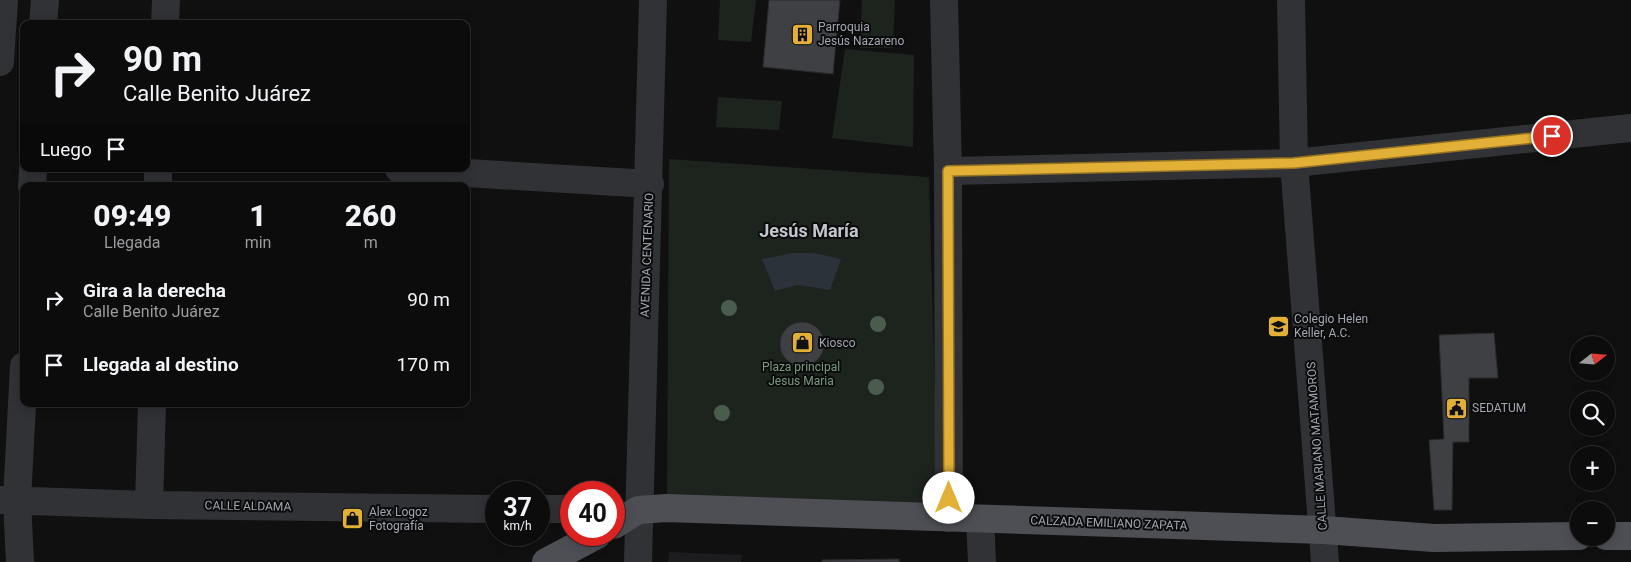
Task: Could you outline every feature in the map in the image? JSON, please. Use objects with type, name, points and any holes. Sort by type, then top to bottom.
[{"type":"main road","name":"CALZADA EMILIANO ZAPATA","points":[[626,510],[666,508],[980,520],[1324,530],[1434,538],[1570,536]]},
{"type":"main road","points":[[1615,536],[1631,536]]},
{"type":"main road","points":[[546,562],[576,546]]},
{"type":"street","points":[[0,62],[4,0]]},
{"type":"street","points":[[43,20],[45,0]]},
{"type":"street","points":[[165,20],[166,0]]},
{"type":"street","name":"AVENIDA CENTENARIO","points":[[638,562],[626,510],[650,184],[653,0]]},
{"type":"street","points":[[944,0],[948,171],[949,518]]},
{"type":"street","name":"CALLE MARIANO MATAMOROS","points":[[1291,0],[1294,163],[1325,562]]},
{"type":"street","points":[[948,171],[1294,163],[1631,128]]},
{"type":"street","points":[[450,172],[650,184]]},
{"type":"street","points":[[20,402],[9,500],[20,562]]},
{"type":"street","points":[[149,505],[152,407]]},
{"type":"street","name":"CALLE ALDAMA","points":[[9,500],[149,505],[485,509]]},
{"type":"street","points":[[980,520],[982,562]]},
{"type":"shaded area","points":[[793,253],[814,253],[841,259],[830,290],[797,285],[775,291],[762,259]]},
{"type":"shaded area","points":[[669,552],[742,555],[741,562],[668,562]]},
{"type":"green space","points":[[720,0],[756,0],[751,42],[718,40]]},
{"type":"green space","points":[[862,0],[895,0],[893,48],[860,48]]},
{"type":"green space","points":[[845,49],[914,55],[913,147],[832,138]]},
{"type":"green space","points":[[718,97],[782,101],[779,130],[716,127]]},
{"type":"green space","name":"Plaza principal Jesus Maria","points":[[669,159],[929,177],[938,513],[667,503]]},
{"type":"building","name":"Parroquia Jesús Nazareno","points":[[769,0],[840,0],[833,74],[763,67]]},
{"type":"building","name":"Kiosco","points":[[802,322],[814,326],[820,332],[824,344],[820,356],[814,362],[802,366],[790,362],[784,356],[780,344],[784,332],[790,326]]},
{"type":"building","name":"SEDATUM","points":[[1494,333],[1498,378],[1469,378],[1469,442],[1453,442],[1452,510],[1434,510],[1429,440],[1444,439],[1439,335]]},
{"type":"building","points":[[899,559],[899,562],[822,562],[822,560]]},
{"type":"place","name":"Parroquia Jesús Nazareno","points":[[802,34]]},
{"type":"place","name":"Colegio Helen Keller, A.C.","points":[[1278,326]]},
{"type":"place","name":"Kiosco","points":[[803,343]]},
{"type":"place","name":"SEDATUM","points":[[1456,408]]},
{"type":"place","name":"Alex Logoz Fotografía","points":[[353,519]]},
{"type":"district","name":"Jesús María","points":[[809,230]]},
{"type":"route","points":[[949,498],[948,171],[1294,163],[1552,136]]}]
